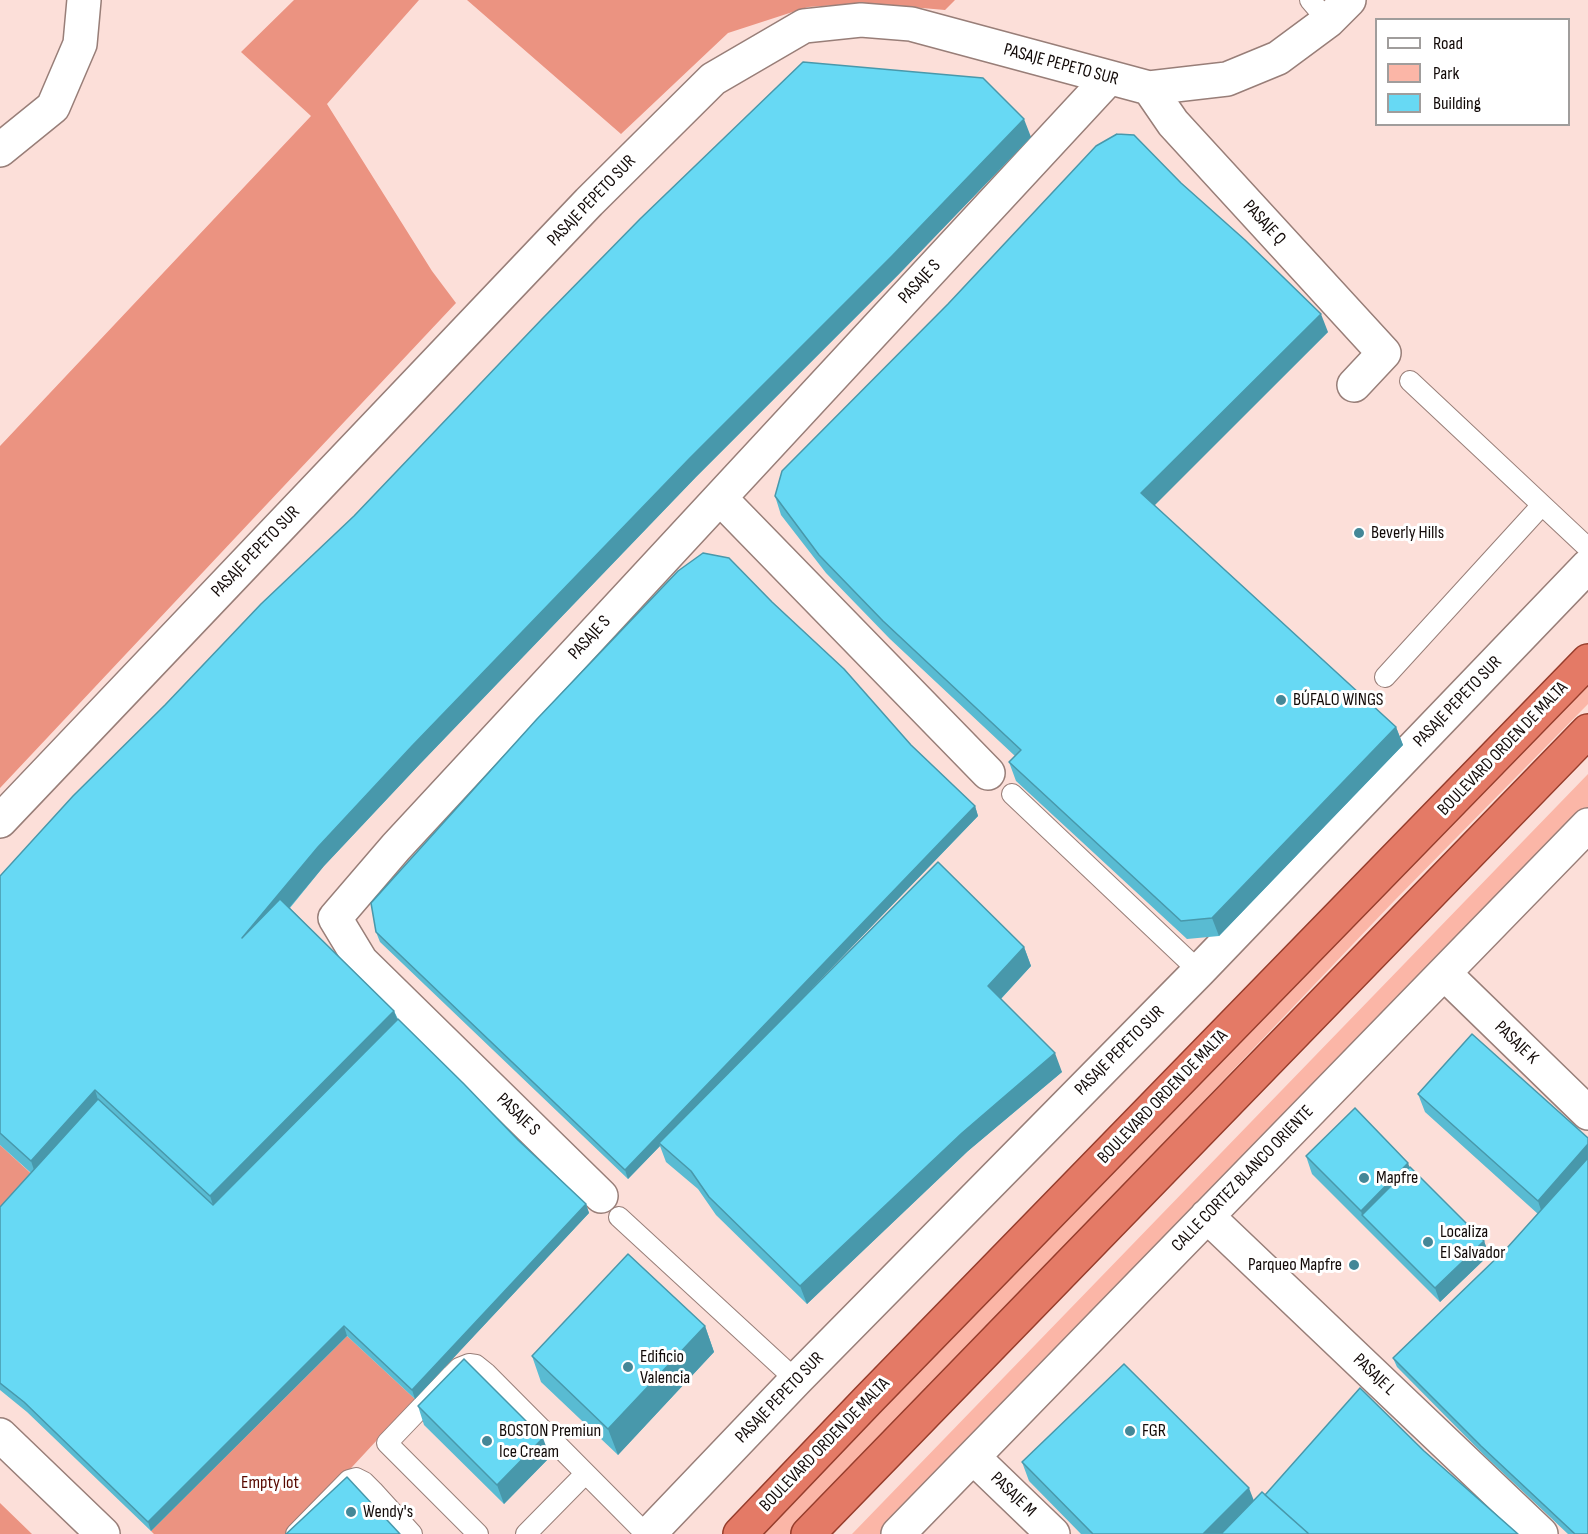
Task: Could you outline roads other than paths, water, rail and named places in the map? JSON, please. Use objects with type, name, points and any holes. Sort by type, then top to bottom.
[{"type":"highway","name":"BOULEVARD ORDEN DE MALTA","points":[[740,1534],[876,1391],[1588,661]]},
{"type":"highway","points":[[808,1534],[1588,731]]},
{"type":"street","points":[[0,150],[53,107],[80,44],[84,0]]},
{"type":"street","name":"PASAJE PEPETO SUR","points":[[0,820],[589,202],[713,79],[804,26],[861,20],[911,24],[1149,88],[1227,79],[1278,58],[1329,7]]},
{"type":"street","name":"PASAJE S","points":[[610,1207],[361,961],[335,918],[396,847],[1109,78]]},
{"type":"street","name":"PASAJE Q","points":[[1149,88],[1173,123],[1392,344],[1354,386]]},
{"type":"street","points":[[720,498],[988,772]]},
{"type":"street","name":"PASAJE PEPETO SUR","points":[[648,1534],[796,1380],[1199,971],[1588,566]]},
{"type":"street","name":"CALLE CORTEZ BLANCO ORIENTE","points":[[898,1534],[1588,825]]},
{"type":"street","name":"PASAJE K","points":[[1444,974],[1588,1113]]},
{"type":"street","name":"PASAJE L","points":[[1207,1216],[1541,1534]]},
{"type":"street","points":[[0,1436],[103,1534]]},
{"type":"street","name":"PASAJE M","points":[[973,1457],[1053,1534]]},
{"type":"lane","points":[[1410,381],[1588,548]]},
{"type":"lane","points":[[1384,676],[1542,505]]},
{"type":"lane","points":[[1012,794],[1199,971]]},
{"type":"lane","points":[[610,1207],[796,1380]]},
{"type":"lane","points":[[478,1534],[387,1443],[459,1368],[469,1364],[476,1365],[648,1534]]},
{"type":"lane","points":[[526,1534],[585,1474]]},
{"type":"lane","points":[[296,1534],[349,1480],[356,1478],[373,1491],[412,1534]]},
{"type":"place","name":"Beverly Hills","points":[[1359,533]]},
{"type":"place","name":"BÚFALO WINGS","points":[[1281,700]]},
{"type":"place","name":"Mapfre","points":[[1364,1178]]},
{"type":"place","name":"Localiza El Salvador","points":[[1428,1242]]},
{"type":"place","name":"Parqueo Mapfre","points":[[1354,1265]]},
{"type":"place","name":"Edificio Valencia","points":[[628,1367]]},
{"type":"place","name":"FGR","points":[[1130,1431]]},
{"type":"place","name":"BOSTON Premiun Ice Cream","points":[[487,1441]]},
{"type":"place","name":"Wendy's","points":[[351,1512]]},
{"type":"park label","name":"Empty lot","points":[[270,1483]]}]
